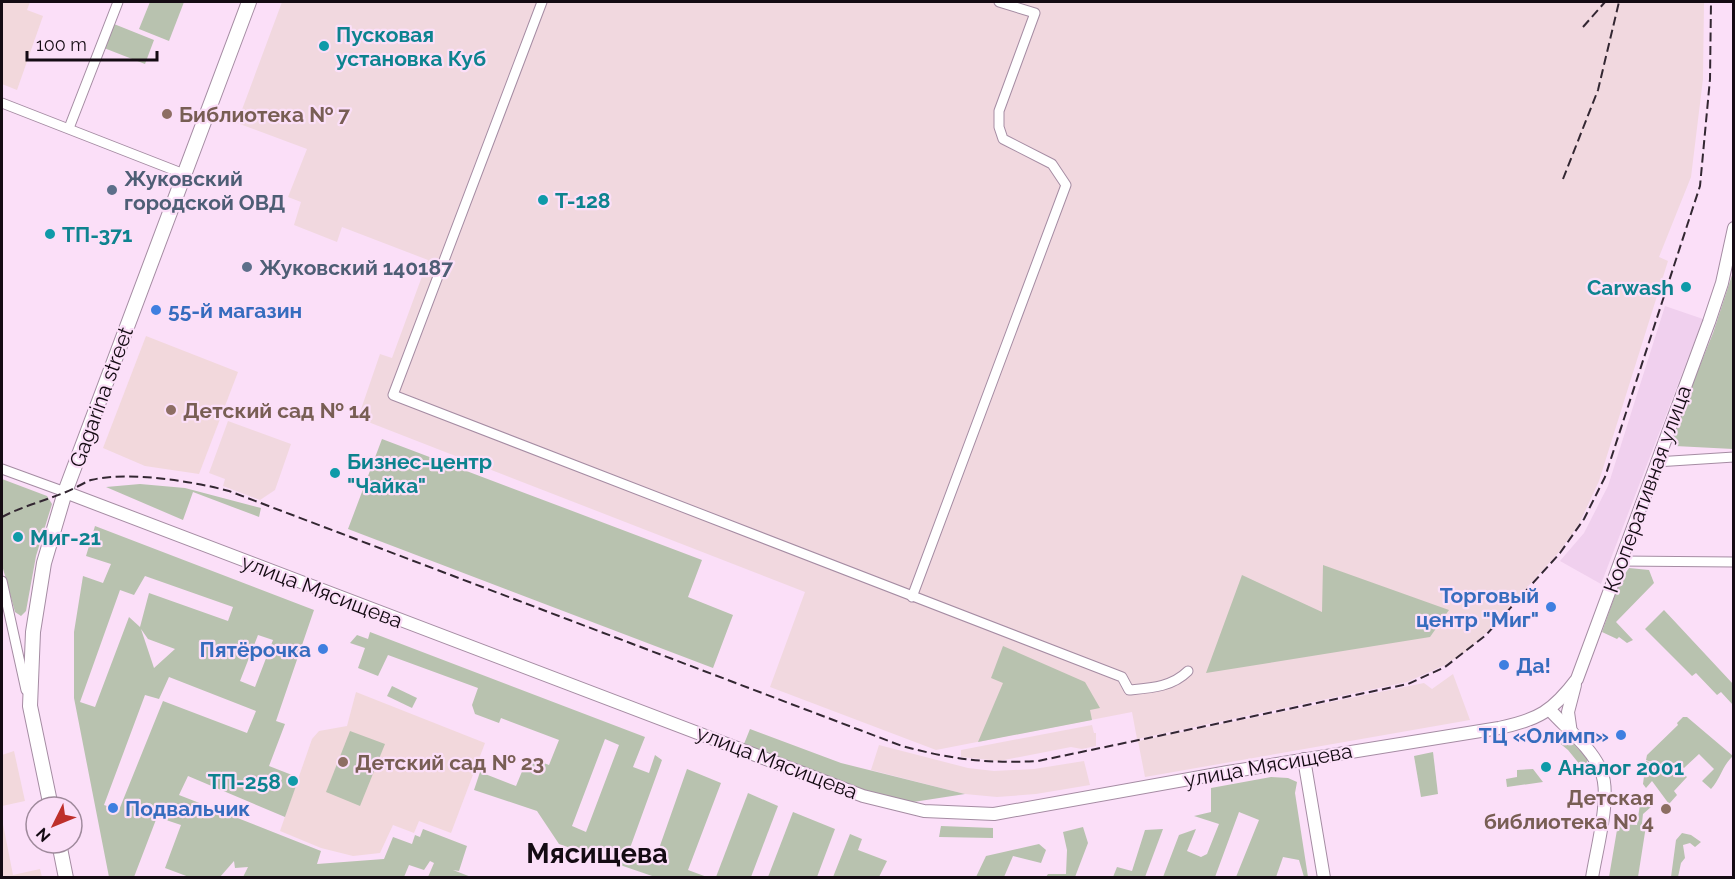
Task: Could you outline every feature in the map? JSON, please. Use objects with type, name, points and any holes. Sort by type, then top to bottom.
[{"type":"main road","name":"Gagarina street","points":[[49,795],[30,706],[37,599],[44,563],[65,492],[249,2]]},
{"type":"main road","name":"Кооперативная улица","points":[[1521,723],[1550,710],[1577,679],[1716,303],[1734,228]]},
{"type":"main road","name":"улица Мясищева","points":[[65,492],[863,796],[894,805],[947,813],[994,814],[1521,723]]},
{"type":"main road","points":[[1572,734],[1568,712],[1577,679]]},
{"type":"main road","points":[[1550,710],[1594,759],[1604,779],[1604,802],[1592,878]]},
{"type":"main road","points":[[1521,723],[1550,724],[1572,734]]},
{"type":"main road","points":[[1304,759],[1324,878]]},
{"type":"main road","points":[[61,855],[66,878]]},
{"type":"street","points":[[69,128],[118,2]]},
{"type":"street","points":[[542,2],[393,394],[1122,677],[1129,690],[1161,686],[1181,678],[1188,671]]},
{"type":"street","points":[[912,597],[1066,185],[1052,164],[1003,139],[999,128],[999,111],[1035,13],[999,2]]},
{"type":"street","points":[[2,103],[184,174]]},
{"type":"street","points":[[1656,462],[1734,457]]},
{"type":"street","points":[[2,469],[65,492]]},
{"type":"street","points":[[1620,561],[1734,562]]},
{"type":"street","points":[[2,581],[30,706]]},
{"type":"shaded area","points":[[2,2],[30,2],[27,10],[43,16],[17,90],[2,84]]},
{"type":"shaded area","points":[[282,2],[1704,2],[1703,79],[1691,177],[1659,257],[1668,261],[1599,481],[1579,524],[1559,552],[1485,634],[1465,652],[1445,665],[1407,682],[1137,739],[1132,712],[936,750],[770,687],[805,592],[358,418],[380,354],[392,358],[428,260],[342,227],[337,242],[294,225],[301,202],[288,197],[307,149],[237,123]]},
{"type":"shaded area","points":[[1665,306],[1703,319],[1601,584],[1560,561],[1584,533],[1608,486]]},
{"type":"shaded area","name":"Детский сад № 14","points":[[146,336],[238,372],[199,474],[145,466],[103,448]]},
{"type":"shaded area","points":[[228,421],[291,444],[275,490],[260,500],[223,486],[225,479],[209,473]]},
{"type":"shaded area","points":[[1453,674],[1470,720],[1145,777],[1138,741],[1424,683],[1432,689]]},
{"type":"shaded area","points":[[356,692],[485,743],[451,833],[419,821],[414,833],[393,825],[380,853],[353,856],[321,848],[280,831],[312,739],[319,731],[347,726]]},
{"type":"shaded area","points":[[1092,725],[1096,733],[1096,746],[1082,749],[1071,747],[999,761],[961,757],[961,750]]},
{"type":"shaded area","points":[[879,745],[968,768],[994,771],[1034,769],[1084,761],[1090,785],[1036,794],[997,797],[965,794],[871,770]]},
{"type":"shaded area","points":[[14,751],[24,801],[2,806],[2,755]]},
{"type":"shaded area","points":[[2,819],[13,875],[40,869],[42,877],[2,877]]},
{"type":"green space","points":[[150,2],[184,2],[169,41],[139,29]]},
{"type":"green space","points":[[114,24],[154,40],[145,64],[104,48]]},
{"type":"green space","points":[[1733,272],[1733,449],[1675,446],[1670,440],[1713,333]]},
{"type":"green space","points":[[382,439],[702,560],[688,597],[733,615],[713,668],[348,529]]},
{"type":"green space","points":[[2,479],[47,496],[52,504],[36,556],[26,611],[21,616],[15,612],[2,565]]},
{"type":"green space","points":[[140,484],[185,488],[261,508],[259,517],[193,492],[183,520],[106,487]]},
{"type":"green space","points":[[95,526],[314,610],[276,721],[285,724],[269,766],[292,775],[288,784],[296,786],[285,817],[188,776],[179,795],[321,851],[317,864],[384,859],[393,837],[412,844],[415,835],[420,837],[423,829],[467,846],[459,871],[453,870],[471,877],[428,877],[434,863],[430,861],[424,870],[409,865],[404,877],[243,877],[248,867],[235,868],[234,861],[220,877],[189,877],[165,868],[181,825],[157,817],[134,877],[109,877],[74,698],[74,632],[83,576],[103,583],[111,564],[86,556]],"holes":[[[145,576],[233,607],[228,621],[149,593],[140,627],[129,617],[95,707],[80,702],[120,590],[134,595]],[[141,629],[148,639],[175,649],[154,668]],[[258,635],[273,640],[255,687],[240,681]],[[169,677],[256,711],[247,733],[163,701],[119,810],[104,805],[145,695],[159,699]]]},
{"type":"green space","points":[[1323,565],[1449,610],[1430,637],[1206,673],[1242,575],[1322,612]]},
{"type":"green space","points":[[1629,568],[1649,570],[1654,583],[1616,622],[1633,640],[1627,643],[1619,637],[1617,639],[1602,632],[1620,581]]},
{"type":"green space","points":[[1664,610],[1733,684],[1733,705],[1721,692],[1717,695],[1696,673],[1692,676],[1645,629]]},
{"type":"green space","points":[[370,632],[645,737],[633,767],[649,773],[655,755],[662,760],[630,848],[656,857],[687,769],[721,783],[688,870],[707,877],[655,877],[559,844],[537,811],[474,790],[480,772],[516,786],[528,757],[549,765],[559,740],[501,718],[499,723],[475,714],[472,705],[478,688],[388,655],[378,676],[358,668],[365,648],[350,643],[357,635],[368,639]],"holes":[[[605,739],[619,745],[586,832],[572,826]]]},
{"type":"green space","points":[[1003,646],[1085,682],[1100,708],[1090,710],[1092,720],[978,742],[1003,683],[991,678]]},
{"type":"green space","points":[[392,686],[417,698],[412,708],[387,696]]},
{"type":"green space","points":[[1683,717],[1687,717],[1733,756],[1711,789],[1702,781],[1714,769],[1699,754],[1684,768],[1679,764],[1672,771],[1680,771],[1687,777],[1674,791],[1677,795],[1669,804],[1652,781],[1646,788],[1643,784],[1646,761],[1659,765],[1646,760],[1647,755],[1678,725],[1677,723]]},
{"type":"green space","points":[[750,729],[841,763],[965,794],[894,805],[742,749]]},
{"type":"green space","points":[[350,731],[385,744],[360,806],[326,792]]},
{"type":"green space","points":[[1555,731],[1565,735],[1587,758],[1587,764],[1581,766],[1568,750],[1546,732]]},
{"type":"green space","points":[[1433,752],[1438,794],[1421,797],[1414,756]]},
{"type":"green space","points":[[1533,769],[1543,782],[1507,787],[1506,779],[1517,777],[1517,770]]},
{"type":"green space","points":[[1271,777],[1288,778],[1297,782],[1295,793],[1308,877],[1304,877],[1299,860],[1283,857],[1276,877],[1236,877],[1259,820],[1239,812],[1215,877],[1163,877],[1179,835],[1196,829],[1187,851],[1201,857],[1207,854],[1219,824],[1194,816],[1211,812],[1211,788]]},
{"type":"green space","points":[[748,793],[778,806],[751,877],[716,877]]},
{"type":"green space","points":[[1641,797],[1651,807],[1643,814],[1642,823],[1646,826],[1638,877],[1609,877],[1618,824],[1637,825]]},
{"type":"green space","points":[[793,812],[835,829],[817,877],[768,877]]},
{"type":"green space","points":[[941,826],[993,828],[993,838],[939,837]]},
{"type":"green space","points":[[1083,827],[1088,843],[1075,877],[1046,877],[1048,874],[1066,874],[1067,850],[1063,832]]},
{"type":"green space","points":[[1163,829],[1145,877],[1113,877],[1117,867],[1132,871],[1145,830]]},
{"type":"green space","points":[[1682,833],[1691,835],[1701,842],[1695,847],[1690,843],[1683,845],[1685,858],[1681,863],[1678,877],[1671,877],[1676,840]]},
{"type":"green space","points":[[850,834],[862,839],[858,850],[887,861],[879,877],[833,877]]},
{"type":"green space","points":[[1039,844],[1046,850],[1041,863],[1013,856],[1004,877],[976,877],[986,856]]},
{"type":"railway","points":[[1583,27],[1605,2]]},
{"type":"railway","points":[[1563,179],[1598,90],[1619,2]]},
{"type":"railway","points":[[2,517],[91,480],[106,477],[160,478],[229,491],[902,746],[969,760],[1038,761],[1408,684],[1445,667],[1486,635],[1560,553],[1584,519],[1605,477],[1700,186],[1710,79],[1711,2]]},
{"type":"place","name":"Пусковая установка Куб","points":[[324,46]]},
{"type":"place","name":"Библиотека № 7","points":[[167,114]]},
{"type":"place","name":"Жуковский городской ОВД","points":[[112,190]]},
{"type":"place","name":"Т-128","points":[[543,200]]},
{"type":"place","name":"ТП-371","points":[[50,234]]},
{"type":"place","name":"Жуковский 140187","points":[[247,267]]},
{"type":"place","name":"Carwash","points":[[1686,287]]},
{"type":"place","name":"55-й магазин","points":[[156,310]]},
{"type":"place","name":"Детский сад № 14","points":[[171,410]]},
{"type":"place","name":"Бизнес-центр \"Чайка\"","points":[[335,473]]},
{"type":"place","name":"Миг-21","points":[[18,537]]},
{"type":"place","name":"Торговый центр \"Миг\"","points":[[1551,607]]},
{"type":"place","name":"Пятёрочка","points":[[323,649]]},
{"type":"place","name":"Да!","points":[[1504,665]]},
{"type":"place","name":"ТЦ «Олимп»","points":[[1621,735]]},
{"type":"place","name":"Детский сад № 23","points":[[343,762]]},
{"type":"place","name":"Аналог 2001","points":[[1546,767]]},
{"type":"place","name":"ТП-258","points":[[293,781]]},
{"type":"place","name":"Подвальчик","points":[[113,808]]},
{"type":"place","name":"Детская библиотека № 4","points":[[1666,809]]},
{"type":"district","name":"Мясищева","points":[[597,853]]}]
